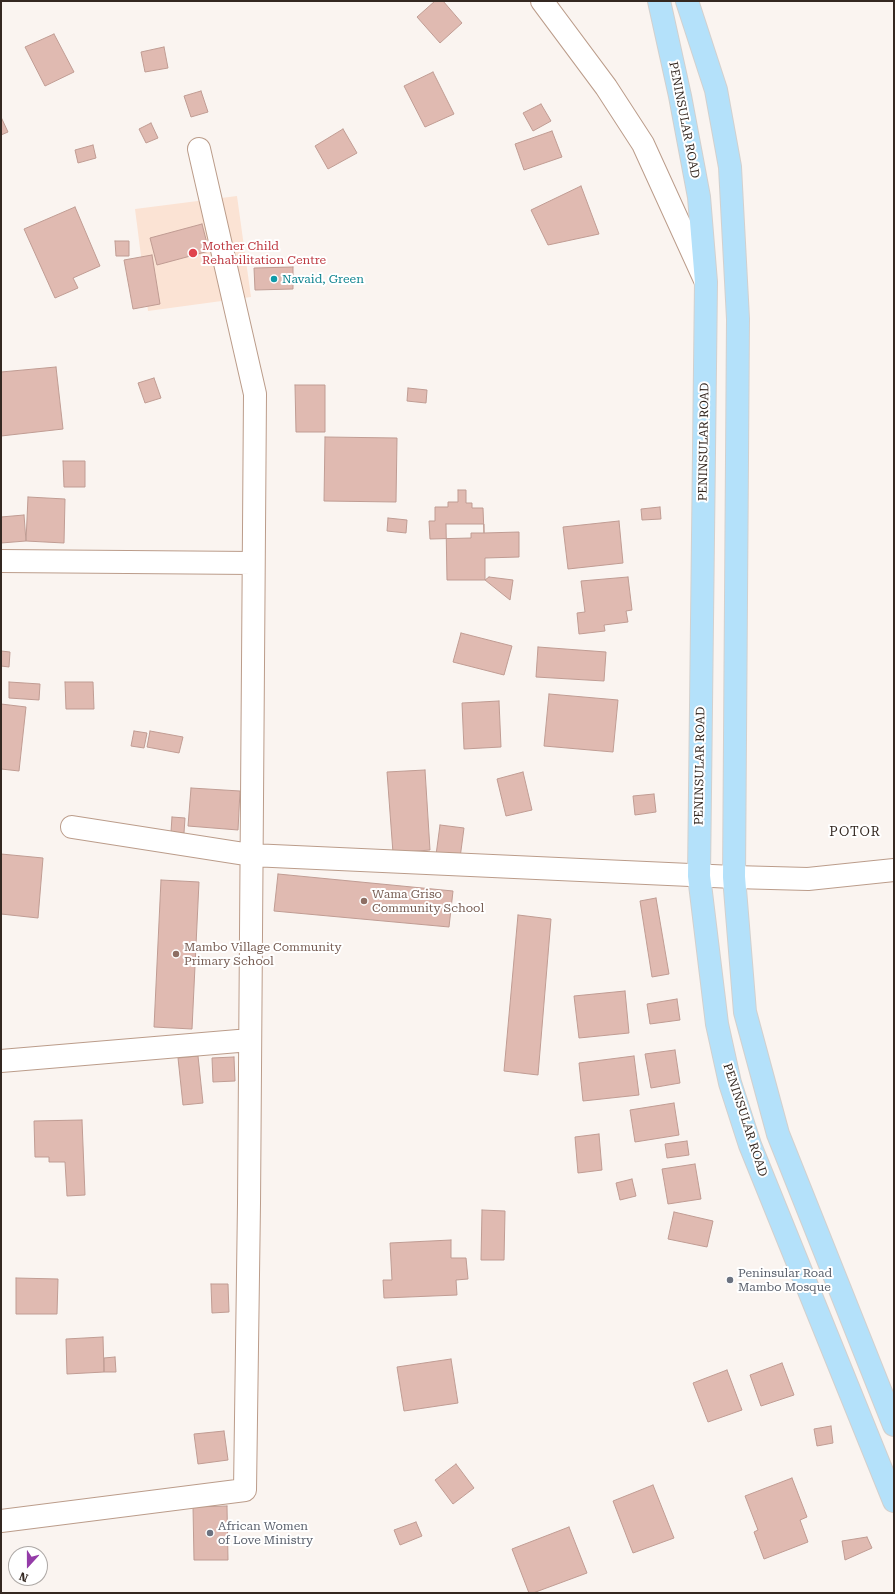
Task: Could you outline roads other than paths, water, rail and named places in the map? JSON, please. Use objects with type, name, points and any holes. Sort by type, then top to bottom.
[{"type":"main road","name":"PENINSULAR ROAD","points":[[659,1],[680,96],[699,197],[706,282],[699,876],[717,1024],[730,1083],[750,1145],[894,1501]]},
{"type":"main road","points":[[687,1],[716,90],[730,167],[738,319],[734,877],[745,1012],[778,1134],[891,1418],[863,1425]]},
{"type":"street","points":[[542,1],[606,87],[643,144],[706,282]]},
{"type":"street","points":[[1,1521],[245,1490],[255,394],[199,148]]},
{"type":"street","points":[[1,561],[253,563]]},
{"type":"street","points":[[72,827],[251,855],[699,876],[808,879],[894,870]]},
{"type":"street","points":[[1,1061],[250,1040]]},
{"type":"place","name":"Mother Child Rehabilitation Centre","points":[[193,253]]},
{"type":"place","name":"Navaid, Green","points":[[274,279]]},
{"type":"place","name":"Wama Griso Community School","points":[[364,901]]},
{"type":"place","name":"Mambo Village Community Primary School","points":[[176,954]]},
{"type":"place","name":"Peninsular Road Mambo Mosque","points":[[730,1280]]},
{"type":"place","name":"African Women of Love Ministry","points":[[210,1533]]},
{"type":"district","name":"POTOR","points":[[855,832]]}]
